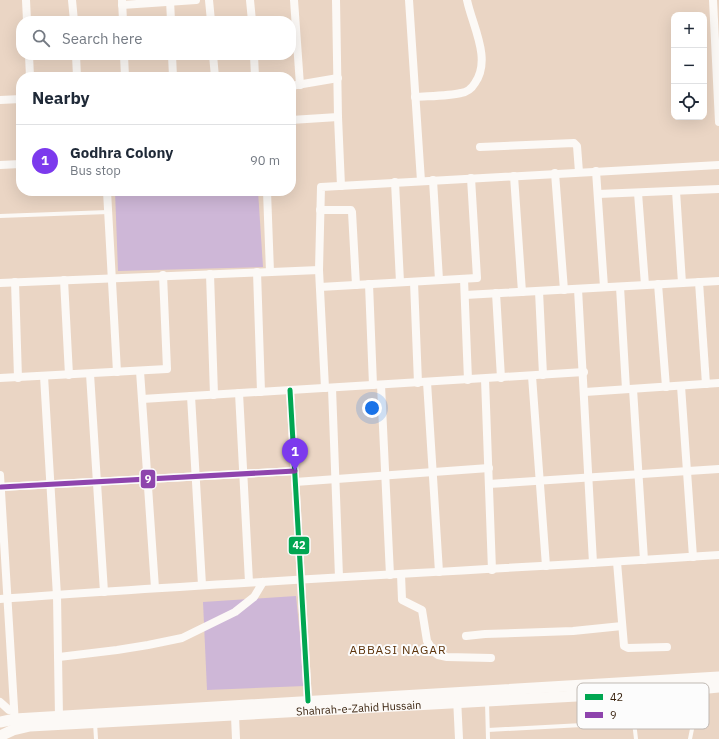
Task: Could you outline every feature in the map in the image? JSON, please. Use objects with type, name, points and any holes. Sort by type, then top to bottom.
[{"type":"main road","name":"Shahrah-e-Zahid Hussain","points":[[646,683],[719,677]]},
{"type":"main road","name":"Shahrah-e-Zahid Hussain","points":[[709,688],[719,687]]},
{"type":"main road","name":"Shahrah-e-Zahid Hussain","points":[[15,719],[30,726],[235,716],[577,689]]},
{"type":"main road","name":"Shahrah-e-Zahid Hussain","points":[[487,696],[577,693]]},
{"type":"main road","name":"Shahrah-e-Zahid Hussain","points":[[0,722],[15,719],[59,716],[308,702],[457,698]]},
{"type":"main road","name":"Shahrah-e-Zahid Hussain","points":[[0,736],[15,719]]},
{"type":"street","points":[[26,0],[27,16]]},
{"type":"street","points":[[72,0],[74,16]]},
{"type":"street","points":[[122,16],[122,3],[196,0]]},
{"type":"street","points":[[209,0],[211,16]]},
{"type":"street","points":[[250,0],[252,16]]},
{"type":"street","points":[[294,0],[294,16]]},
{"type":"street","points":[[336,0],[341,186]]},
{"type":"street","points":[[409,0],[421,181]]},
{"type":"street","points":[[415,97],[462,93],[471,89],[478,78],[482,60],[479,43],[467,0]]},
{"type":"street","points":[[713,0],[719,122]]},
{"type":"street","points":[[170,1],[170,16]]},
{"type":"street","points":[[29,60],[30,72]]},
{"type":"street","points":[[76,60],[77,72]]},
{"type":"street","points":[[124,60],[125,72]]},
{"type":"street","points":[[172,60],[173,72]]},
{"type":"street","points":[[213,60],[215,72]]},
{"type":"street","points":[[254,60],[255,72]]},
{"type":"street","points":[[295,60],[295,72]]},
{"type":"street","points":[[296,86],[338,78]]},
{"type":"street","points":[[0,100],[16,100]]},
{"type":"street","points":[[296,120],[338,117]]},
{"type":"street","points":[[480,147],[574,143],[577,146],[579,172]]},
{"type":"street","points":[[0,165],[16,164]]},
{"type":"street","points":[[339,577],[335,479],[319,270],[320,187],[719,165]]},
{"type":"street","points":[[596,171],[604,288]]},
{"type":"street","points":[[555,173],[564,290]]},
{"type":"street","points":[[514,176],[522,292]]},
{"type":"street","points":[[320,287],[477,278],[471,178]]},
{"type":"street","points":[[433,180],[439,280]]},
{"type":"street","points":[[395,182],[400,282]]},
{"type":"street","points":[[598,194],[719,189]]},
{"type":"street","points":[[676,191],[682,283]]},
{"type":"street","points":[[638,192],[644,285]]},
{"type":"street","points":[[107,196],[117,372]]},
{"type":"street","points":[[267,196],[270,272]]},
{"type":"street","points":[[320,210],[351,210],[352,212],[356,285]]},
{"type":"street","points":[[0,283],[111,277],[319,270]]},
{"type":"street","points":[[256,272],[261,392]]},
{"type":"street","points":[[210,274],[214,395]]},
{"type":"street","points":[[0,378],[167,369],[163,276]]},
{"type":"street","points":[[464,279],[468,380]]},
{"type":"street","points":[[64,280],[68,375]]},
{"type":"street","points":[[465,295],[719,281]]},
{"type":"street","points":[[15,282],[18,378]]},
{"type":"street","points":[[414,282],[422,382],[433,472],[440,572]]},
{"type":"street","points":[[699,282],[706,384]]},
{"type":"street","points":[[369,284],[385,475],[390,575]]},
{"type":"street","points":[[658,284],[666,387]]},
{"type":"street","points":[[620,286],[639,474],[644,560]]},
{"type":"street","points":[[578,289],[584,372],[593,563]]},
{"type":"street","points":[[538,291],[544,375]]},
{"type":"street","points":[[496,294],[501,378]]},
{"type":"street","points":[[140,371],[155,588]]},
{"type":"street","points":[[142,399],[584,372]]},
{"type":"street","points":[[90,374],[104,592]]},
{"type":"street","points":[[44,376],[57,596],[59,716]]},
{"type":"street","points":[[532,376],[546,566]]},
{"type":"street","points":[[485,379],[492,570]]},
{"type":"street","points":[[585,392],[719,383]]},
{"type":"street","points":[[681,386],[693,557]]},
{"type":"street","points":[[290,390],[308,702]]},
{"type":"street","points":[[239,393],[249,582]]},
{"type":"street","points":[[191,396],[202,585]]},
{"type":"street","points":[[295,482],[489,468]]},
{"type":"street","points":[[489,484],[719,469]]},
{"type":"street","points":[[1,487],[295,471]]},
{"type":"street","points":[[0,475],[4,599],[15,719]]},
{"type":"street","points":[[4,599],[249,582],[492,570],[719,555]]},
{"type":"street","points":[[617,562],[624,646],[626,648],[667,647]]},
{"type":"street","points":[[401,574],[401,598],[422,610],[427,641],[434,652],[438,655],[447,657],[491,658]]},
{"type":"street","points":[[59,657],[125,649],[182,638],[234,612],[254,597],[263,582]]},
{"type":"street","points":[[466,636],[573,631],[622,626]]},
{"type":"street","points":[[457,698],[459,739]]},
{"type":"street","points":[[0,702],[9,710],[15,719]]},
{"type":"street","points":[[235,716],[236,739]]},
{"type":"lane","points":[[0,216],[108,212]]},
{"type":"lane","points":[[487,696],[488,739]]},
{"type":"lane","points":[[95,723],[96,739]]},
{"type":"lane","points":[[488,730],[577,725]]},
{"type":"lane","points":[[635,729],[636,739]]},
{"type":"lane","points":[[690,739],[692,729]]},
{"type":"shaded area","points":[[115,196],[258,196],[263,267],[118,271]]},
{"type":"shaded area","points":[[296,596],[305,686],[207,690],[203,602]]},
{"type":"transit line","name":"42","points":[[290,390],[308,701]]},
{"type":"transit line","name":"9","points":[[1,487],[295,471]]},
{"type":"place","name":"Godhra Colony","points":[[295,471]]},
{"type":"district","name":"ABBASI NAGAR","points":[[398,650]]}]
